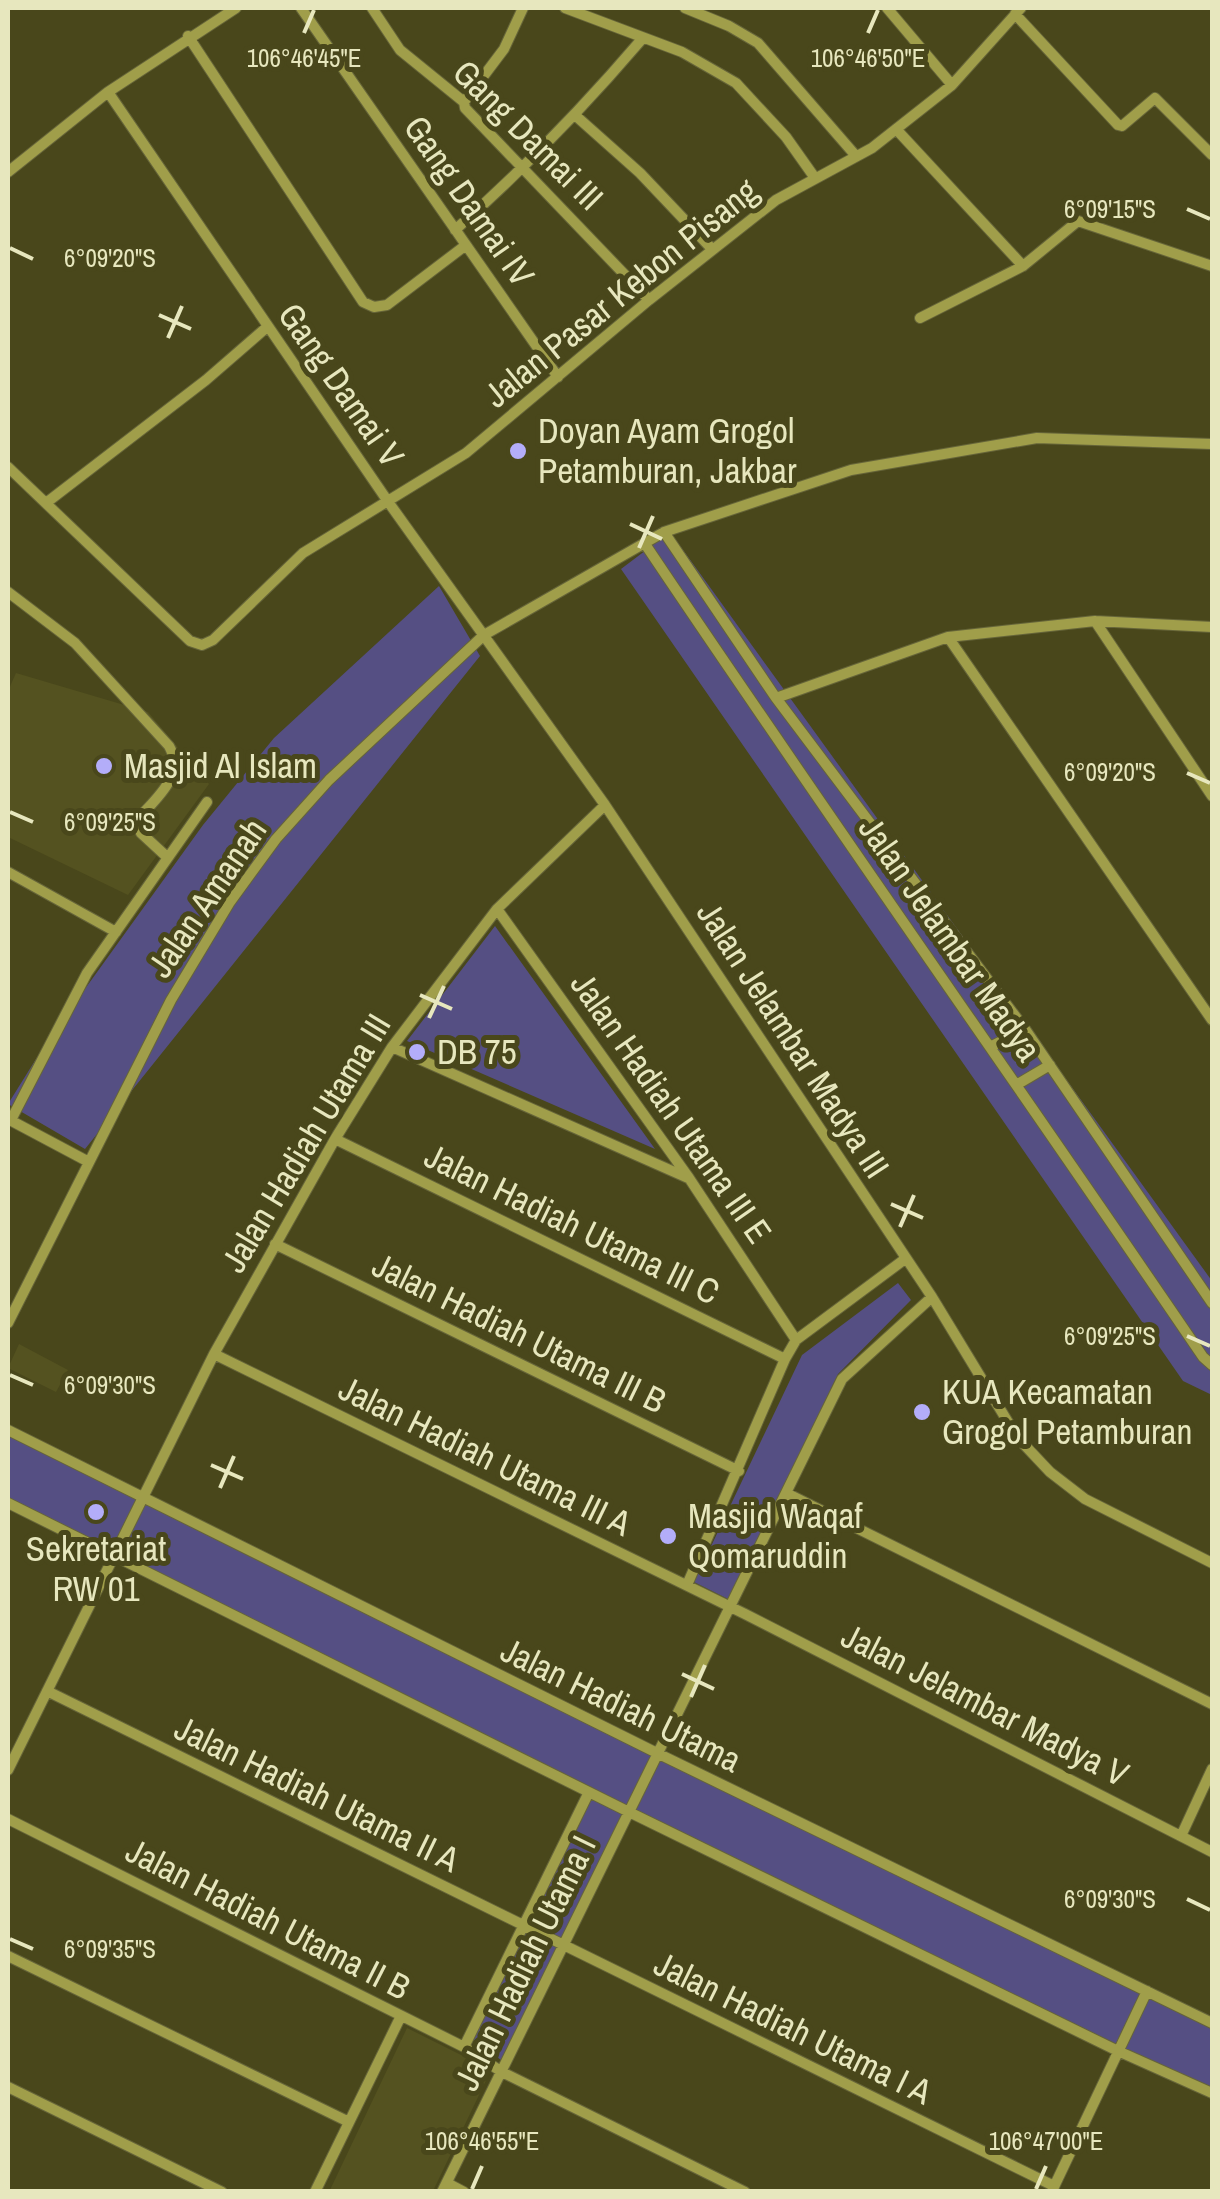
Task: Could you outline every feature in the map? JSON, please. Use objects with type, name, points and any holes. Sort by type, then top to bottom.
[{"type":"street","points":[[8,172],[108,92],[236,8]]},
{"type":"street","name":"Gang Damai IV","points":[[301,8],[558,378]]},
{"type":"street","name":"Gang Damai III","points":[[372,8],[400,50],[464,102],[465,108],[649,300]]},
{"type":"street","points":[[464,102],[504,49],[523,8]]},
{"type":"street","points":[[565,8],[682,52],[736,84],[786,137],[815,178]]},
{"type":"street","points":[[685,8],[758,43],[856,156]]},
{"type":"street","points":[[886,8],[952,85]]},
{"type":"street","points":[[1018,11],[1118,125],[1122,126],[1155,98],[1212,155]]},
{"type":"street","name":"Jalan Pasar Kebon Pisang","points":[[46,502],[190,641],[202,644],[214,640],[303,553],[466,454],[649,300],[776,200],[896,130],[952,85],[1018,11]]},
{"type":"street","name":"Gang Damai V","points":[[188,36],[363,302],[374,308],[386,305],[466,245]]},
{"type":"street","points":[[456,230],[576,116],[642,39]]},
{"type":"street","name":"Gang Damai V","points":[[108,92],[155,166],[484,634]]},
{"type":"street","points":[[576,116],[640,173],[712,249]]},
{"type":"street","points":[[896,130],[1023,266]]},
{"type":"street","points":[[920,318],[1023,266],[1072,222],[1082,220],[1212,266]]},
{"type":"street","points":[[8,467],[46,502],[206,380],[267,327]]},
{"type":"street","name":"Jalan Amanah","points":[[8,1323],[186,972],[251,872],[349,759],[484,634],[664,532],[851,470],[1037,438],[1212,444]]},
{"type":"street","name":"Jalan Jelambar Madya","points":[[664,532],[776,698],[1025,1028],[1212,1303]]},
{"type":"street","name":"Jalan Jelambar Madya","points":[[645,544],[1203,1357],[1212,1364]]},
{"type":"street","points":[[8,592],[75,644],[169,746],[175,760],[174,774],[136,821],[141,833],[167,857]]},
{"type":"street","points":[[776,698],[948,638],[1095,622],[1212,627]]},
{"type":"street","points":[[1095,622],[1212,796]]},
{"type":"street","name":"Jalan Jelambar Madya III","points":[[484,634],[605,805],[932,1297],[1030,1453],[1085,1499],[1212,1562]]},
{"type":"street","points":[[948,638],[1212,1020]]},
{"type":"street","points":[[87,1161],[9,1119],[87,974],[207,802]]},
{"type":"street","name":"Jalan Hadiah Utama III","points":[[8,1770],[214,1354],[335,1138],[392,1047],[497,909],[605,805]]},
{"type":"street","points":[[8,872],[116,932]]},
{"type":"street","name":"Jalan Hadiah Utama III E","points":[[497,909],[689,1178],[796,1340]]},
{"type":"street","points":[[992,1046],[1025,1028]]},
{"type":"street","points":[[392,1047],[689,1178]]},
{"type":"street","points":[[1018,1084],[1050,1065]]},
{"type":"street","name":"Jalan Hadiah Utama III C","points":[[335,1138],[784,1359]]},
{"type":"street","name":"Jalan Hadiah Utama III B","points":[[275,1244],[739,1471]]},
{"type":"street","points":[[688,1586],[784,1359],[796,1340],[904,1259]]},
{"type":"street","name":"Jalan Hadiah Utama I","points":[[444,2187],[842,1380],[932,1297]]},
{"type":"street","name":"Jalan Hadiah Utama III A","points":[[214,1354],[732,1608]]},
{"type":"street","name":"Jalan Hadiah Utama","points":[[8,1430],[658,1754],[1212,2023]]},
{"type":"street","points":[[788,1494],[1212,1704]]},
{"type":"street","points":[[8,1504],[1118,2051],[1212,2092]]},
{"type":"street","name":"Jalan Jelambar Madya V","points":[[732,1608],[1212,1852]]},
{"type":"street","name":"Jalan Hadiah Utama II A","points":[[47,1691],[562,1946]]},
{"type":"street","points":[[1181,1836],[1212,1769]]},
{"type":"street","name":"Jalan Hadiah Utama I","points":[[464,2047],[589,1792]]},
{"type":"street","name":"Jalan Hadiah Utama II B","points":[[8,1818],[745,2192]]},
{"type":"street","name":"Jalan Hadiah Utama I A","points":[[562,1946],[1052,2189]]},
{"type":"street","points":[[8,1956],[349,2122]]},
{"type":"street","points":[[1052,2189],[1147,1990]]},
{"type":"street","points":[[315,2192],[401,2016]]},
{"type":"street","points":[[8,2087],[222,2192]]},
{"type":"street","points":[[444,2187],[464,2192]]},
{"type":"shaded area","points":[[670,532],[1212,1281],[1212,1395],[1183,1381],[621,569]]},
{"type":"shaded area","points":[[439,586],[480,656],[85,1149],[8,1104],[46,1043],[203,825],[274,738]]},
{"type":"shaded area","points":[[16,673],[148,712],[209,784],[128,895],[8,837],[8,691]]},
{"type":"shaded area","points":[[495,926],[655,1149],[407,1041]]},
{"type":"shaded area","points":[[898,1283],[911,1300],[838,1374],[730,1600],[694,1582],[802,1355]]},
{"type":"shaded area","points":[[19,1344],[68,1370],[56,1392],[8,1368]]},
{"type":"shaded area","points":[[8,1435],[1212,2026],[1212,2096],[8,1498]]},
{"type":"shaded area","points":[[590,1798],[624,1814],[501,2060],[473,2039]]},
{"type":"shaded area","points":[[407,2028],[491,2070],[433,2191],[329,2192]]},
{"type":"place","name":"Doyan Ayam Grogol Petamburan, Jakbar","points":[[518,451]]},
{"type":"place","name":"Masjid Al Islam","points":[[104,766]]},
{"type":"place","name":"DB 75","points":[[417,1052]]},
{"type":"place","name":"KUA Kecamatan Grogol Petamburan","points":[[922,1412]]},
{"type":"place","name":"Sekretariat RW 01","points":[[96,1512]]},
{"type":"place","name":"Masjid Waqaf Qomaruddin","points":[[668,1536]]}]
